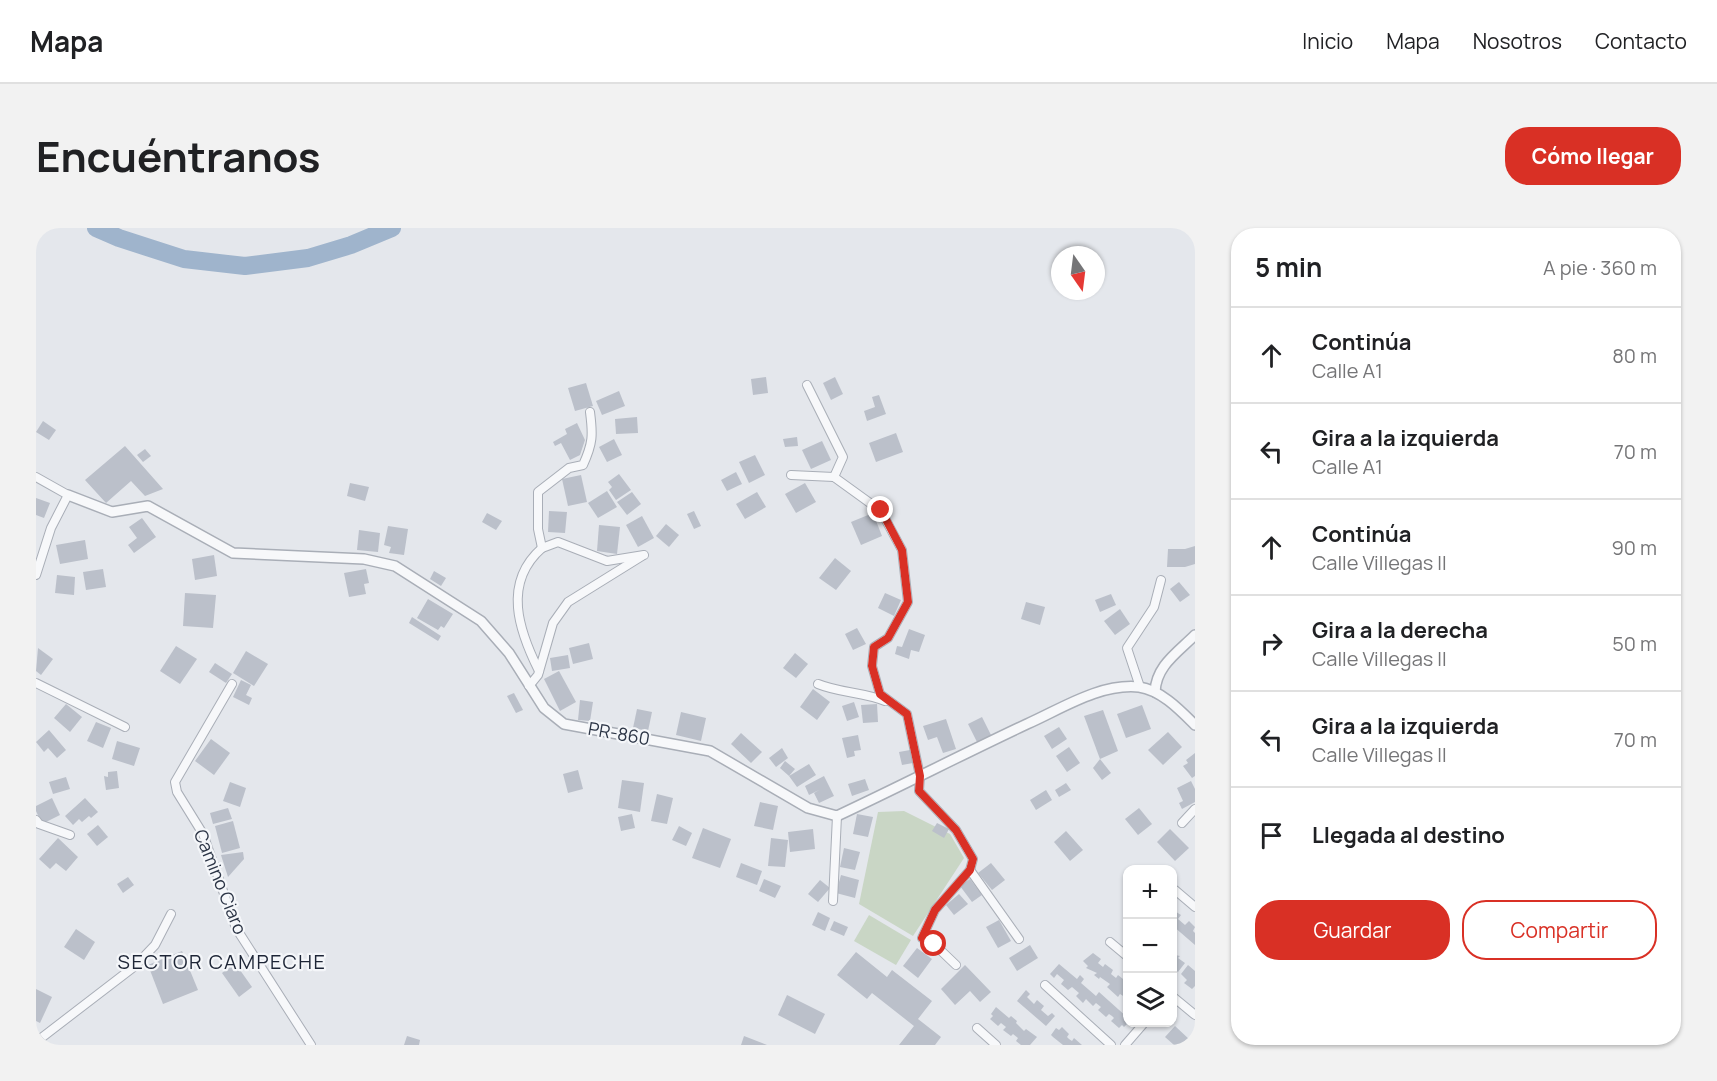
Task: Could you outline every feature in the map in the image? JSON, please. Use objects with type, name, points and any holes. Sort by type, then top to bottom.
[{"type":"street","points":[[807,385],[843,456],[834,477]]},
{"type":"street","points":[[542,548],[538,530],[538,492],[569,468],[583,465],[592,445],[590,412]]},
{"type":"street","points":[[791,475],[834,477],[881,510],[902,550],[908,602],[888,638],[874,647],[872,666],[880,694],[907,714],[920,776],[919,791],[956,830],[973,859],[970,870],[935,910],[922,938],[934,944],[956,965]]},
{"type":"street","points":[[36,477],[68,495],[51,528],[36,575]]},
{"type":"street","name":"PR-860","points":[[68,495],[112,512],[148,506],[233,553],[364,558],[394,566],[481,621],[509,653],[544,708],[564,724],[710,751],[808,808],[837,816]]},
{"type":"street","points":[[529,686],[539,671],[553,623],[568,602],[644,555],[607,561],[558,542],[542,548],[531,558],[521,577],[518,606],[520,629],[539,671]]},
{"type":"street","points":[[1140,687],[1127,648],[1154,607],[1161,580]]},
{"type":"street","points":[[1155,693],[1155,680],[1159,670],[1195,635]]},
{"type":"street","points":[[36,683],[125,727]]},
{"type":"street","name":"Camino Ciaro","points":[[232,684],[175,782],[177,792],[203,834],[236,928],[311,1045]]},
{"type":"street","points":[[818,684],[835,691],[856,692],[895,705]]},
{"type":"street","points":[[832,902],[837,816],[1093,694],[1116,688],[1140,687],[1155,693],[1179,709],[1195,725]]},
{"type":"street","points":[[1182,823],[1195,809]]},
{"type":"street","points":[[36,820],[39,824],[70,835]]},
{"type":"street","points":[[970,870],[1019,939]]},
{"type":"street","points":[[1177,892],[1195,908]]},
{"type":"street","points":[[36,1042],[135,966],[154,945],[171,914]]},
{"type":"street","points":[[1110,942],[1123,953]]},
{"type":"street","points":[[1045,984],[1111,1045]]},
{"type":"street","points":[[1177,999],[1195,1015]]},
{"type":"street","points":[[1125,1045],[1141,1027]]},
{"type":"street","points":[[977,1028],[996,1045]]},
{"type":"green space","points":[[904,811],[950,834],[964,858],[913,936],[859,904],[878,812]]},
{"type":"green space","points":[[869,915],[911,940],[896,965],[854,941]]},
{"type":"building","points":[[766,377],[768,393],[753,395],[751,379]]},
{"type":"building","points":[[835,377],[843,394],[831,400],[823,383]]},
{"type":"building","points":[[586,383],[593,406],[575,411],[568,388]]},
{"type":"building","points":[[619,391],[625,406],[602,415],[596,401]]},
{"type":"building","points":[[879,395],[886,414],[867,421],[864,411],[875,407],[872,397]]},
{"type":"building","points":[[637,417],[638,433],[616,434],[615,419]]},
{"type":"building","points":[[43,421],[56,430],[49,440],[36,432]]},
{"type":"building","points":[[577,423],[585,440],[580,455],[570,460],[561,443],[555,446],[553,442],[567,434],[565,429]]},
{"type":"building","points":[[896,433],[903,452],[876,462],[869,443]]},
{"type":"building","points":[[797,437],[798,446],[785,447],[783,439]]},
{"type":"building","points":[[614,439],[622,455],[607,462],[599,447]]},
{"type":"building","points":[[822,441],[831,460],[811,469],[802,450]]},
{"type":"building","points":[[125,446],[163,489],[145,496],[131,481],[106,503],[85,480]]},
{"type":"building","points":[[145,449],[151,456],[143,462],[137,455]]},
{"type":"building","points":[[755,455],[765,475],[749,483],[739,462]]},
{"type":"building","points":[[736,472],[742,484],[727,491],[721,480]]},
{"type":"building","points":[[619,474],[631,490],[616,500],[609,490],[612,487],[608,482]]},
{"type":"building","points":[[581,475],[587,502],[568,506],[562,479]]},
{"type":"building","points":[[350,483],[369,487],[365,501],[347,496]]},
{"type":"building","points":[[805,483],[816,502],[796,513],[785,494]]},
{"type":"building","points":[[607,491],[617,507],[598,518],[588,503]]},
{"type":"building","points":[[632,492],[641,504],[627,515],[617,502]]},
{"type":"building","points":[[757,492],[766,507],[745,519],[736,504]]},
{"type":"building","points":[[36,498],[50,503],[44,518],[36,515]]},
{"type":"building","points":[[549,511],[567,512],[565,533],[548,532]]},
{"type":"building","points":[[694,511],[701,526],[694,529],[687,514]]},
{"type":"building","points":[[487,513],[502,521],[496,530],[482,522]]},
{"type":"building","points":[[873,513],[882,536],[861,545],[851,522]]},
{"type":"building","points":[[642,516],[654,538],[638,547],[626,525]]},
{"type":"building","points":[[142,518],[156,537],[134,553],[128,545],[137,538],[129,527]]},
{"type":"building","points":[[666,524],[679,535],[669,547],[656,536]]},
{"type":"building","points":[[599,525],[620,527],[617,554],[597,551]]},
{"type":"building","points":[[388,526],[408,529],[404,555],[389,553],[391,547],[384,545]]},
{"type":"building","points":[[359,530],[380,533],[378,552],[357,550]]},
{"type":"building","points":[[85,540],[88,559],[60,564],[56,545]]},
{"type":"building","points":[[1195,546],[1195,564],[1185,567],[1167,567],[1168,549],[1185,549]]},
{"type":"building","points":[[214,555],[217,576],[195,580],[192,559]]},
{"type":"building","points":[[835,558],[851,571],[836,590],[819,578]]},
{"type":"building","points":[[103,569],[106,587],[86,590],[83,572]]},
{"type":"building","points":[[366,569],[369,583],[364,584],[366,594],[349,597],[344,573]]},
{"type":"building","points":[[434,571],[446,578],[441,586],[430,579]]},
{"type":"building","points":[[57,575],[75,577],[74,595],[55,593]]},
{"type":"building","points":[[1179,582],[1190,595],[1180,602],[1170,589]]},
{"type":"building","points":[[185,593],[216,595],[213,628],[183,626]]},
{"type":"building","points":[[885,593],[901,600],[894,616],[878,608]]},
{"type":"building","points":[[1111,594],[1116,605],[1100,612],[1095,600]]},
{"type":"building","points":[[428,599],[453,614],[444,628],[441,626],[438,630],[417,618]]},
{"type":"building","points":[[1026,602],[1045,607],[1040,625],[1021,619]]},
{"type":"building","points":[[1120,609],[1130,624],[1115,635],[1104,621]]},
{"type":"building","points":[[412,617],[441,636],[438,641],[409,623]]},
{"type":"building","points":[[857,628],[866,644],[853,650],[845,634]]},
{"type":"building","points":[[909,629],[925,635],[919,652],[911,650],[909,659],[895,654],[897,646],[902,647]]},
{"type":"building","points":[[589,643],[593,659],[573,664],[569,648]]},
{"type":"building","points":[[176,646],[197,659],[180,684],[160,671]]},
{"type":"building","points":[[38,648],[53,659],[41,675],[36,671]]},
{"type":"building","points":[[246,651],[268,664],[254,686],[233,673]]},
{"type":"building","points":[[795,653],[808,664],[796,678],[783,668]]},
{"type":"building","points":[[568,655],[570,668],[552,671],[550,658]]},
{"type":"building","points":[[215,663],[232,674],[226,683],[209,672]]},
{"type":"building","points":[[559,671],[576,702],[560,711],[544,679]]},
{"type":"building","points":[[241,680],[251,685],[246,695],[252,698],[249,705],[233,697]]},
{"type":"building","points":[[813,689],[830,702],[817,720],[800,707]]},
{"type":"building","points":[[514,693],[523,710],[516,713],[507,696]]},
{"type":"building","points":[[580,700],[593,702],[590,721],[578,720]]},
{"type":"building","points":[[854,702],[859,717],[847,721],[842,706]]},
{"type":"building","points":[[66,704],[82,717],[70,732],[54,718]]},
{"type":"building","points":[[877,704],[878,722],[863,723],[861,705]]},
{"type":"building","points":[[1142,705],[1151,729],[1126,738],[1117,714]]},
{"type":"building","points":[[637,709],[652,712],[648,731],[633,728]]},
{"type":"building","points":[[1103,710],[1118,751],[1100,759],[1084,716]]},
{"type":"building","points":[[681,712],[706,718],[701,741],[676,735]]},
{"type":"building","points":[[982,717],[991,735],[977,742],[968,724]]},
{"type":"building","points":[[946,719],[956,749],[943,753],[937,737],[928,740],[923,726]]},
{"type":"building","points":[[96,722],[111,728],[103,748],[87,741]]},
{"type":"building","points":[[1059,727],[1067,739],[1052,749],[1044,736]]},
{"type":"building","points":[[49,730],[66,750],[57,758],[48,748],[44,752],[36,742]]},
{"type":"building","points":[[1168,732],[1182,747],[1163,765],[1148,750]]},
{"type":"building","points":[[741,733],[762,752],[751,763],[731,744]]},
{"type":"building","points":[[858,735],[861,750],[854,751],[855,756],[847,758],[842,738]]},
{"type":"building","points":[[211,739],[230,753],[214,775],[195,761]]},
{"type":"building","points":[[117,741],[140,748],[134,766],[112,759]]},
{"type":"building","points":[[1069,747],[1080,763],[1067,772],[1056,756]]},
{"type":"building","points":[[782,748],[788,758],[776,767],[769,758]]},
{"type":"building","points":[[910,750],[913,763],[902,765],[899,752]]},
{"type":"building","points":[[1195,753],[1195,776],[1192,778],[1183,766],[1188,763],[1186,760]]},
{"type":"building","points":[[1100,759],[1111,773],[1102,780],[1093,768]]},
{"type":"building","points":[[785,761],[795,769],[789,776],[780,768]]},
{"type":"building","points":[[809,764],[816,775],[797,787],[789,776]]},
{"type":"building","points":[[578,770],[583,789],[568,793],[563,774]]},
{"type":"building","points":[[117,771],[119,788],[106,790],[104,776],[108,777],[108,772]]},
{"type":"building","points":[[824,776],[834,796],[819,803],[814,793],[819,790],[809,795],[805,786]]},
{"type":"building","points":[[66,777],[70,789],[53,794],[49,782]]},
{"type":"building","points":[[865,779],[869,790],[852,796],[848,784]]},
{"type":"building","points":[[622,780],[644,783],[640,812],[618,808]]},
{"type":"building","points":[[1191,781],[1195,789],[1195,802],[1182,809],[1179,803],[1183,801],[1177,788]]},
{"type":"building","points":[[230,782],[246,788],[240,807],[223,801]]},
{"type":"building","points":[[1066,783],[1071,790],[1059,797],[1055,790]]},
{"type":"building","points":[[1046,790],[1052,800],[1036,810],[1030,800]]},
{"type":"building","points":[[657,794],[673,798],[667,824],[651,821]]},
{"type":"building","points":[[52,798],[60,815],[42,824],[36,806]]},
{"type":"building","points":[[85,798],[98,812],[82,822],[79,819],[73,825],[65,816]]},
{"type":"building","points":[[760,802],[778,806],[773,830],[754,826]]},
{"type":"building","points":[[228,808],[232,819],[213,824],[210,813]]},
{"type":"building","points":[[1139,808],[1152,824],[1138,835],[1125,819]]},
{"type":"building","points":[[632,814],[635,828],[621,831],[618,817]]},
{"type":"building","points":[[857,814],[873,817],[868,837],[853,834]]},
{"type":"building","points":[[233,821],[240,848],[222,853],[215,826]]},
{"type":"building","points":[[937,823],[949,829],[944,838],[932,831]]},
{"type":"building","points":[[98,825],[108,837],[97,846],[87,834]]},
{"type":"building","points":[[679,826],[692,833],[686,846],[672,840]]},
{"type":"building","points":[[703,828],[731,839],[720,868],[692,858]]},
{"type":"building","points":[[813,829],[815,849],[790,852],[788,832]]},
{"type":"building","points":[[1170,829],[1189,848],[1175,861],[1157,842]]},
{"type":"building","points":[[1066,831],[1083,850],[1070,861],[1054,842]]},
{"type":"building","points":[[58,838],[78,857],[66,871],[56,863],[50,869],[39,859]]},
{"type":"building","points":[[771,838],[788,840],[785,867],[768,866]]},
{"type":"building","points":[[844,848],[860,852],[855,870],[840,867]]},
{"type":"building","points":[[243,852],[244,859],[228,877],[221,855]]},
{"type":"building","points":[[741,863],[762,871],[757,885],[736,877]]},
{"type":"building","points":[[991,863],[1005,880],[992,890],[978,873]]},
{"type":"building","points":[[841,875],[859,880],[855,898],[836,893]]},
{"type":"building","points":[[128,877],[134,885],[123,893],[117,884]]},
{"type":"building","points":[[764,879],[781,886],[775,898],[759,891]]},
{"type":"building","points":[[970,879],[982,895],[972,902],[960,886]]},
{"type":"building","points":[[820,880],[830,888],[818,902],[808,894]]},
{"type":"building","points":[[959,894],[968,904],[954,915],[946,905]]},
{"type":"building","points":[[818,912],[830,918],[825,931],[812,925]]},
{"type":"building","points":[[1177,912],[1181,915],[1178,919],[1185,925],[1189,921],[1195,927],[1193,931],[1195,945],[1177,929]]},
{"type":"building","points":[[999,920],[1011,941],[998,948],[986,927]]},
{"type":"building","points":[[834,921],[848,927],[844,936],[830,930]]},
{"type":"building","points":[[76,929],[95,942],[84,960],[64,947]]},
{"type":"building","points":[[1030,945],[1038,958],[1017,971],[1009,958]]},
{"type":"building","points":[[917,948],[932,959],[918,978],[903,966]]},
{"type":"building","points":[[182,951],[198,990],[163,1004],[148,965]]},
{"type":"building","points":[[856,952],[887,977],[892,970],[932,1001],[918,1019],[941,1037],[935,1045],[899,1045],[914,1026],[872,993],[867,999],[837,975]]},
{"type":"building","points":[[1093,953],[1101,959],[1098,963],[1103,967],[1105,964],[1113,970],[1111,974],[1116,978],[1118,975],[1123,979],[1123,996],[1120,994],[1118,997],[1107,987],[1110,984],[1094,975],[1097,973],[1086,968],[1088,966],[1083,961]]},
{"type":"building","points":[[1177,955],[1185,963],[1177,971]]},
{"type":"building","points":[[235,963],[252,987],[239,997],[222,973]]},
{"type":"building","points":[[1059,964],[1077,979],[1080,975],[1084,979],[1081,983],[1096,996],[1099,992],[1123,1014],[1123,1026],[1119,1028],[1111,1021],[1114,1018],[1109,1014],[1106,1017],[1098,1010],[1101,1007],[1096,1003],[1093,1006],[1086,999],[1083,1003],[1076,996],[1079,993],[1072,987],[1068,990],[1061,984],[1064,980],[1057,974],[1054,978],[1050,974]]},
{"type":"building","points":[[965,965],[991,992],[980,1002],[970,991],[955,1005],[941,989]]},
{"type":"building","points":[[1188,965],[1195,971],[1195,986],[1192,989],[1184,983],[1187,980],[1181,974]]},
{"type":"building","points":[[36,989],[52,997],[40,1023],[36,1021]]},
{"type":"building","points":[[1026,990],[1030,994],[1027,997],[1034,1004],[1037,1000],[1044,1006],[1041,1010],[1048,1016],[1052,1013],[1055,1016],[1046,1026],[1017,1001]]},
{"type":"building","points":[[787,995],[825,1014],[815,1034],[778,1015]]},
{"type":"building","points":[[996,1007],[1009,1018],[1011,1016],[1017,1021],[1016,1023],[1024,1031],[1026,1029],[1037,1037],[1030,1045],[1021,1045],[1016,1041],[1018,1038],[1003,1030],[1006,1027],[1001,1023],[998,1026],[990,1019]]},
{"type":"building","points":[[1062,1027],[1069,1034],[1067,1037],[1069,1039],[1072,1041],[1074,1038],[1082,1045],[1063,1045],[1051,1035],[1056,1028],[1059,1030]]},
{"type":"building","points":[[1176,1027],[1190,1040],[1195,1034],[1195,1045],[1174,1045],[1165,1037]]},
{"type":"building","points":[[407,1036],[420,1040],[419,1045],[404,1045]]},
{"type":"building","points":[[744,1036],[767,1045],[741,1045]]},
{"type":"waterway","points":[[96,228],[184,259],[245,266],[308,258],[351,245],[392,228]]},
{"type":"district","name":"SECTOR CAMPECHE","points":[[222,962]]},
{"type":"route","points":[[881,510],[902,550],[908,602],[888,638],[874,647],[872,666],[880,694],[907,714],[920,776],[919,791],[956,830],[973,859],[970,870],[935,910],[922,938],[934,944]]}]
